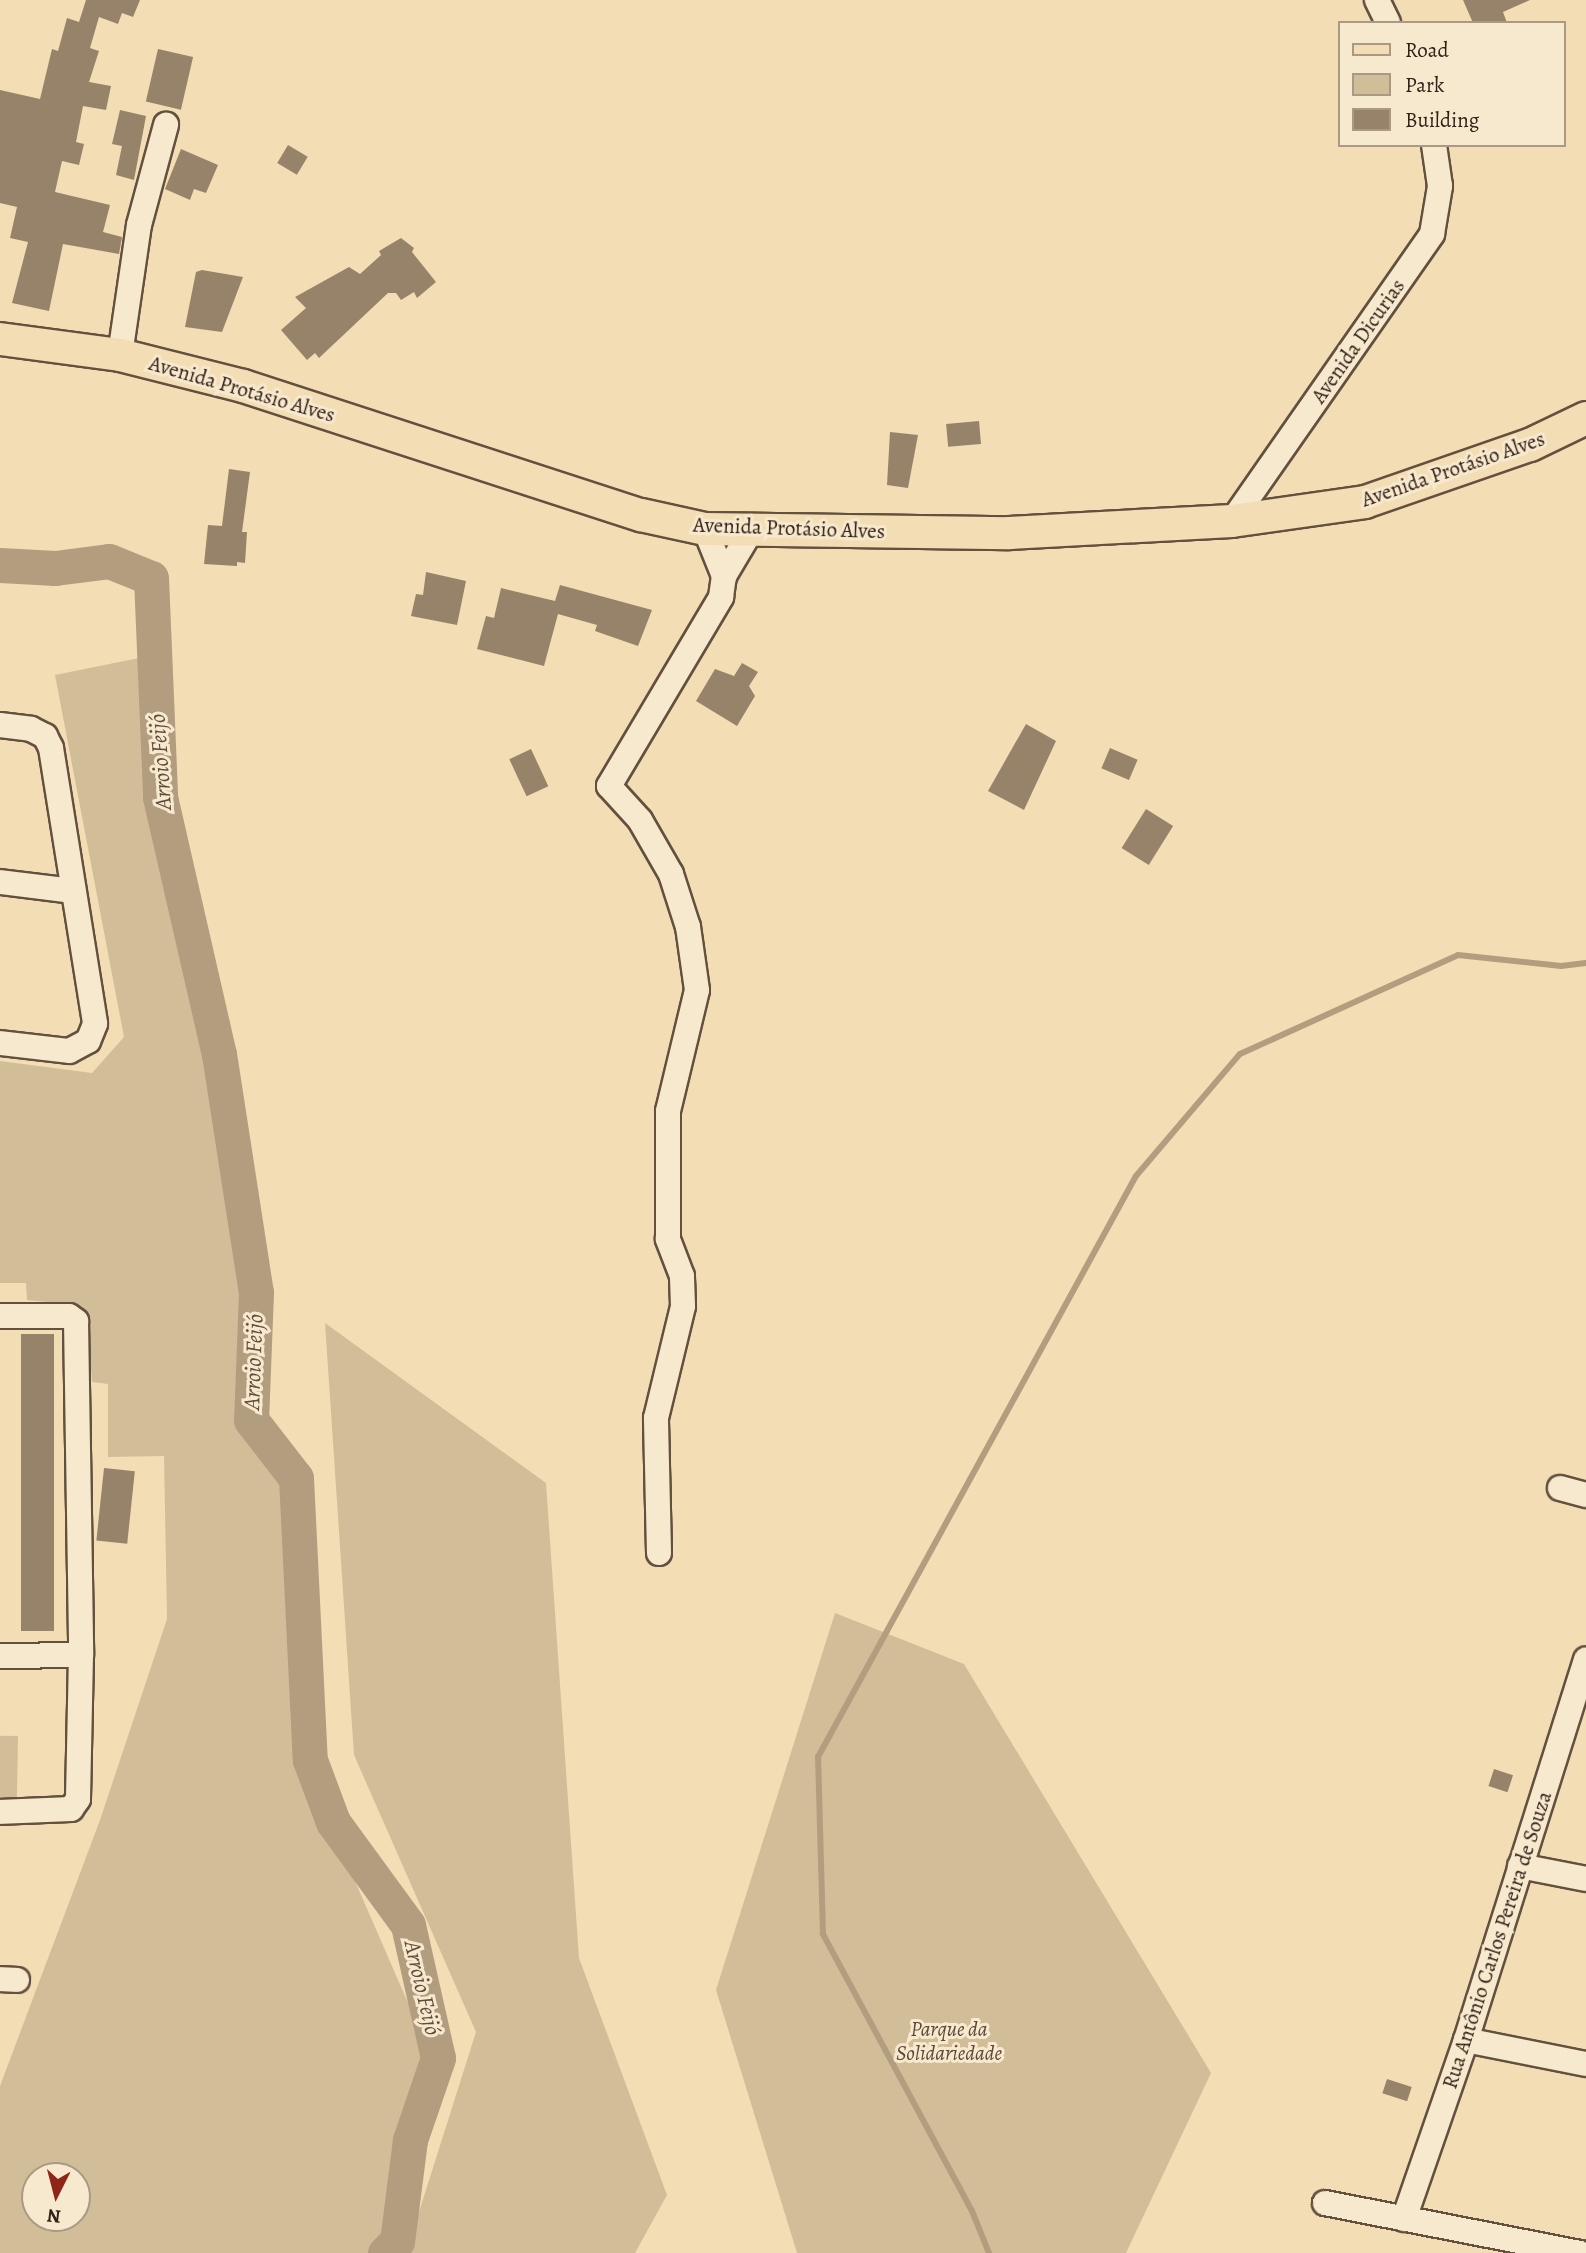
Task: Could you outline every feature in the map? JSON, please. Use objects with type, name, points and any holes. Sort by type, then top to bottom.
[{"type":"main road","name":"Avenida Protásio Alves","points":[[0,339],[120,355],[243,386],[641,515],[705,529],[1010,533],[1232,521],[1365,502],[1530,444],[1586,418]]},
{"type":"street","points":[[1377,0],[1387,21]]},
{"type":"street","points":[[120,355],[139,225],[166,125]]},
{"type":"street","name":"Avenida Dicurias","points":[[1232,521],[1432,234],[1440,186],[1434,147]]},
{"type":"street","points":[[705,529],[724,576]]},
{"type":"street","points":[[659,1553],[656,1418],[683,1306],[682,1276],[668,1239],[668,1111],[697,990],[688,927],[671,874],[640,820],[609,786],[721,597],[724,576],[752,529]]},
{"type":"street","points":[[0,725],[31,729],[45,736],[51,748],[95,1024],[88,1041],[69,1051],[0,1043]]},
{"type":"street","points":[[0,883],[73,891]]},
{"type":"street","points":[[0,1315],[69,1316],[76,1321],[81,1655],[78,1799],[71,1810],[0,1812]]},
{"type":"street","points":[[1560,1488],[1586,1495]]},
{"type":"street","points":[[0,1656],[81,1655]]},
{"type":"street","name":"Rua Antônio Carlos Pereira de Souza","points":[[1404,2219],[1466,2040],[1520,1866],[1582,1686],[1586,1659]]},
{"type":"street","points":[[1520,1866],[1586,1879]]},
{"type":"street","points":[[1466,2040],[1586,2064]]},
{"type":"street","points":[[1325,2203],[1553,2250],[1580,2253]]},
{"type":"green space","points":[[149,656],[153,797],[219,1122],[246,1287],[243,1418],[287,1480],[301,1757],[432,2058],[403,2139],[391,2231],[371,2253],[0,2253],[0,2086],[100,1820],[167,1619],[164,1456],[108,1457],[108,1384],[92,1382],[87,1314],[77,1305],[27,1300],[26,1283],[0,1283],[0,1061],[92,1073],[124,1037],[55,675]]},
{"type":"green space","points":[[325,1323],[546,1483],[579,1958],[667,2195],[635,2253],[406,2253],[476,2032],[354,1755]]},
{"type":"green space","name":"Parque da Solidariedade","points":[[835,1613],[964,1664],[1211,2073],[1126,2253],[797,2253],[716,1990]]},
{"type":"green space","points":[[0,1736],[18,1736],[17,1799],[0,1799]]},
{"type":"building","points":[[86,0],[140,0],[133,17],[122,13],[118,24],[99,17],[90,48],[99,51],[89,82],[111,86],[106,110],[83,106],[76,142],[84,144],[79,165],[62,161],[55,192],[110,205],[103,232],[122,237],[119,254],[63,244],[49,311],[12,303],[28,242],[10,238],[17,207],[0,203],[0,90],[40,99],[52,49],[58,51],[67,18],[79,22]]},
{"type":"building","points":[[1463,0],[1530,0],[1503,12],[1506,21],[1472,21]]},
{"type":"building","points":[[158,49],[193,57],[181,110],[146,102]]},
{"type":"building","points":[[120,110],[146,116],[134,180],[116,175],[122,146],[112,144]]},
{"type":"building","points":[[288,145],[308,157],[297,175],[277,163]]},
{"type":"building","points":[[181,149],[218,165],[206,193],[194,189],[190,200],[165,189]]},
{"type":"building","points":[[401,238],[414,248],[412,252],[436,282],[417,298],[414,292],[401,300],[396,293],[388,293],[319,358],[315,353],[307,360],[281,330],[306,308],[295,297],[349,267],[360,274],[381,255],[379,251]]},
{"type":"building","points":[[202,270],[243,277],[222,332],[185,327],[196,272]]},
{"type":"building","points":[[979,421],[981,444],[948,447],[946,424]]},
{"type":"building","points":[[890,432],[918,435],[908,488],[887,485]]},
{"type":"building","points":[[229,469],[250,472],[242,532],[247,532],[245,563],[237,562],[237,566],[204,564],[208,525],[222,526]]},
{"type":"building","points":[[426,572],[466,581],[457,625],[411,616],[416,594],[423,595]]},
{"type":"building","points":[[560,585],[652,610],[638,646],[595,631],[597,625],[558,614],[544,666],[477,649],[486,616],[494,618],[501,588],[555,601]]},
{"type":"building","points":[[742,663],[758,672],[749,686],[755,696],[737,726],[696,701],[715,669],[734,676]]},
{"type":"building","points":[[1026,724],[1056,741],[1024,810],[988,791]]},
{"type":"building","points":[[1110,748],[1138,760],[1129,780],[1101,768]]},
{"type":"building","points":[[531,749],[548,786],[527,796],[509,759]]},
{"type":"building","points":[[1146,809],[1173,826],[1149,865],[1122,848]]},
{"type":"building","points":[[21,1334],[54,1334],[54,1631],[21,1631]]},
{"type":"building","points":[[104,1468],[135,1471],[127,1544],[96,1541]]},
{"type":"building","points":[[1494,1769],[1513,1775],[1507,1792],[1488,1786]]},
{"type":"building","points":[[1387,2079],[1412,2087],[1407,2101],[1382,2093]]},
{"type":"waterway","name":"Arroio Feijó","points":[[0,565],[55,568],[109,561],[151,578],[160,797],[219,1054],[256,1292],[251,1420],[296,1478],[310,1760],[333,1822],[408,1925],[438,2058],[410,2140],[397,2241],[385,2253]]},
{"type":"waterway","points":[[989,2253],[972,2211],[823,1934],[818,1757],[1136,1176],[1240,1054],[1458,955],[1561,966],[1586,963]]}]
